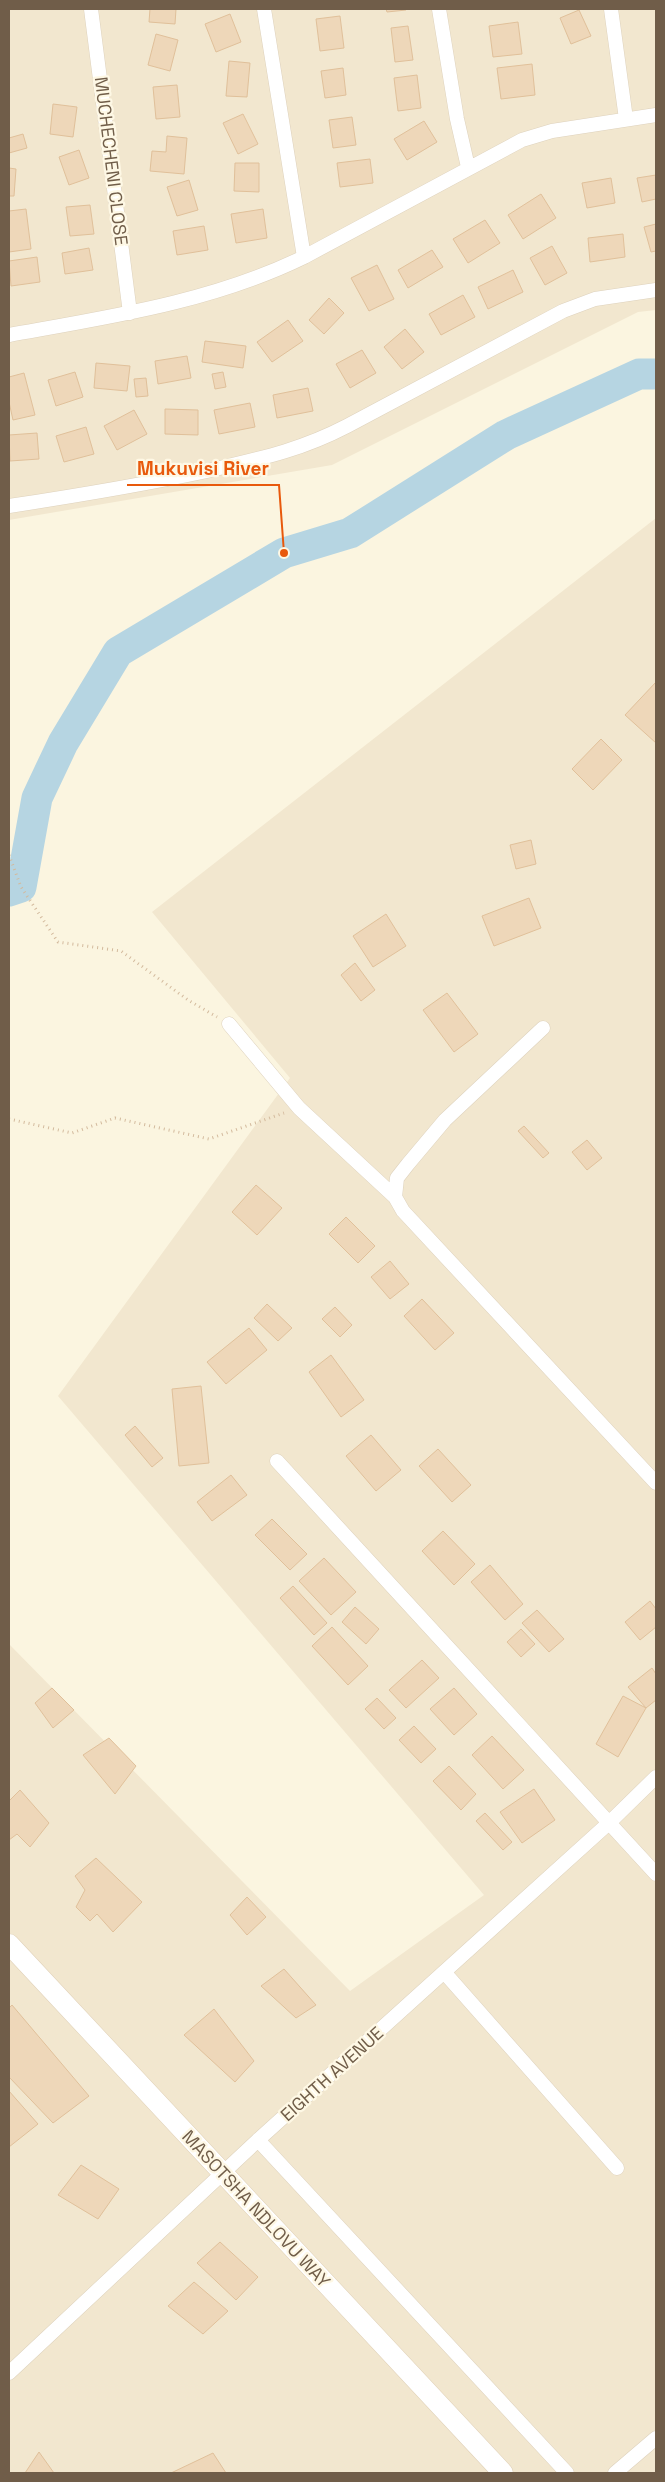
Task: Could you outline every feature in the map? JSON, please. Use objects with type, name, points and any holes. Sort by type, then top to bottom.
[{"type":"street","name":"MUCHECHENI CLOSE","points":[[91,9],[130,313]]},
{"type":"street","points":[[264,9],[304,257]]},
{"type":"street","points":[[439,9],[457,119],[468,167]]},
{"type":"street","points":[[610,9],[626,118]]},
{"type":"street","points":[[9,335],[130,313],[218,292],[270,274],[468,167],[522,140],[552,131],[656,114]]},
{"type":"street","points":[[9,506],[133,487],[281,454],[331,435],[563,311],[595,299],[656,290]]},
{"type":"street","points":[[229,1024],[299,1108],[395,1196],[403,1211],[656,1483]]},
{"type":"street","points":[[395,1196],[397,1178],[445,1120],[543,1028]]},
{"type":"street","points":[[277,1461],[656,1874]]},
{"type":"street","name":"EIGHTH AVENUE","points":[[9,2373],[222,2173],[610,1822],[656,1777]]},
{"type":"street","name":"MASOTSHA NDLOVU WAY","points":[[9,1944],[503,2473]]},
{"type":"street","points":[[444,1972],[617,2168]]},
{"type":"street","points":[[258,2140],[567,2473]]},
{"type":"street","points":[[615,2473],[656,2438]]},
{"type":"path","points":[[9,856],[21,887],[58,942],[121,951],[188,1000],[229,1024]]},
{"type":"path","points":[[9,1120],[72,1133],[115,1118],[209,1139],[299,1108]]},
{"type":"shaded area","points":[[9,9],[656,9],[656,310],[638,312],[332,465],[9,520]]},
{"type":"shaded area","points":[[656,518],[656,2473],[9,2473],[9,1644],[350,1991],[484,1895],[58,1396],[290,1078],[152,912]]},
{"type":"building","points":[[150,9],[176,9],[175,24],[149,22]]},
{"type":"building","points":[[386,9],[406,9],[406,10],[387,12]]},
{"type":"building","points":[[579,10],[591,36],[571,44],[560,18]]},
{"type":"building","points":[[230,14],[241,42],[216,52],[205,24]]},
{"type":"building","points":[[340,16],[344,48],[320,51],[316,19]]},
{"type":"building","points":[[518,22],[522,54],[493,57],[489,26]]},
{"type":"building","points":[[408,26],[413,60],[395,62],[391,28]]},
{"type":"building","points":[[156,34],[178,40],[170,71],[148,65]]},
{"type":"building","points":[[229,61],[250,63],[247,97],[226,96]]},
{"type":"building","points":[[532,64],[535,95],[501,99],[497,68]]},
{"type":"building","points":[[343,68],[346,95],[325,98],[321,71]]},
{"type":"building","points":[[417,75],[421,108],[398,111],[394,78]]},
{"type":"building","points":[[177,85],[180,117],[156,119],[153,87]]},
{"type":"building","points":[[53,104],[77,107],[73,137],[50,134]]},
{"type":"building","points":[[243,114],[258,144],[238,154],[223,123]]},
{"type":"building","points":[[352,117],[356,145],[333,148],[329,120]]},
{"type":"building","points":[[424,121],[437,142],[407,160],[394,139]]},
{"type":"building","points":[[23,134],[27,148],[9,153],[9,138]]},
{"type":"building","points":[[167,136],[187,138],[184,174],[150,171],[152,151],[166,152]]},
{"type":"building","points":[[79,150],[89,178],[69,185],[59,157]]},
{"type":"building","points":[[370,159],[373,183],[340,187],[337,163]]},
{"type":"building","points":[[235,163],[259,163],[259,192],[234,191]]},
{"type":"building","points":[[9,168],[16,169],[14,196],[9,196]]},
{"type":"building","points":[[656,175],[656,199],[642,202],[637,178]]},
{"type":"building","points":[[611,178],[615,203],[587,208],[582,183]]},
{"type":"building","points":[[189,180],[198,210],[177,216],[167,187]]},
{"type":"building","points":[[541,194],[556,218],[523,239],[508,215]]},
{"type":"building","points":[[90,205],[94,234],[70,236],[66,207]]},
{"type":"building","points":[[26,209],[31,249],[9,252],[9,211]]},
{"type":"building","points":[[263,209],[267,238],[236,243],[231,214]]},
{"type":"building","points":[[485,220],[500,243],[468,263],[453,239]]},
{"type":"building","points":[[656,224],[656,251],[651,252],[644,227]]},
{"type":"building","points":[[204,226],[208,250],[177,255],[173,231]]},
{"type":"building","points":[[623,234],[625,257],[590,262],[588,238]]},
{"type":"building","points":[[552,246],[567,273],[545,285],[530,258]]},
{"type":"building","points":[[89,248],[93,270],[65,274],[62,253]]},
{"type":"building","points":[[432,250],[443,267],[408,288],[398,270]]},
{"type":"building","points":[[37,257],[40,282],[11,286],[9,261]]},
{"type":"building","points":[[377,265],[394,299],[369,311],[351,278]]},
{"type":"building","points":[[513,270],[523,292],[488,309],[478,287]]},
{"type":"building","points":[[463,295],[475,317],[441,335],[429,314]]},
{"type":"building","points":[[329,298],[344,313],[324,334],[309,320]]},
{"type":"building","points":[[288,320],[303,341],[272,362],[257,342]]},
{"type":"building","points":[[405,329],[424,352],[402,369],[384,347]]},
{"type":"building","points":[[205,341],[246,346],[243,368],[202,362]]},
{"type":"building","points":[[362,350],[376,373],[350,388],[336,364]]},
{"type":"building","points":[[187,356],[191,378],[158,384],[155,361]]},
{"type":"building","points":[[96,363],[130,366],[127,391],[94,388]]},
{"type":"building","points":[[75,372],[83,397],[56,406],[48,380]]},
{"type":"building","points":[[223,372],[226,387],[215,389],[212,374]]},
{"type":"building","points":[[24,373],[35,415],[13,420],[9,402],[9,377]]},
{"type":"building","points":[[146,378],[148,396],[136,397],[134,379]]},
{"type":"building","points":[[308,388],[313,411],[277,418],[273,395]]},
{"type":"building","points":[[250,403],[255,427],[219,434],[214,410]]},
{"type":"building","points":[[165,409],[198,410],[198,435],[165,434]]},
{"type":"building","points":[[134,410],[147,434],[117,450],[104,426]]},
{"type":"building","points":[[86,427],[94,454],[64,462],[56,436]]},
{"type":"building","points":[[37,433],[39,459],[10,461],[9,435]]},
{"type":"building","points":[[656,682],[656,743],[625,715]]},
{"type":"building","points":[[601,739],[622,760],[593,790],[572,769]]},
{"type":"building","points":[[531,840],[536,864],[516,869],[510,845]]},
{"type":"building","points":[[529,898],[541,928],[494,946],[482,916]]},
{"type":"building","points":[[386,914],[406,946],[373,967],[353,936]]},
{"type":"building","points":[[355,963],[375,990],[361,1001],[341,975]]},
{"type":"building","points":[[447,993],[478,1034],[454,1052],[423,1010]]},
{"type":"building","points":[[524,1126],[549,1153],[543,1158],[518,1131]]},
{"type":"building","points":[[587,1140],[602,1158],[587,1170],[572,1152]]},
{"type":"building","points":[[256,1185],[282,1208],[257,1235],[232,1212]]},
{"type":"building","points":[[346,1217],[375,1246],[358,1263],[329,1234]]},
{"type":"building","points":[[390,1261],[409,1284],[390,1299],[371,1277]]},
{"type":"building","points":[[422,1299],[454,1333],[435,1350],[404,1316]]},
{"type":"building","points":[[267,1304],[292,1328],[278,1341],[254,1318]]},
{"type":"building","points":[[335,1307],[352,1325],[340,1337],[322,1319]]},
{"type":"building","points":[[249,1328],[267,1350],[226,1384],[207,1362]]},
{"type":"building","points":[[331,1355],[364,1400],[341,1417],[309,1372]]},
{"type":"building","points":[[201,1386],[209,1463],[179,1466],[172,1389]]},
{"type":"building","points":[[135,1426],[163,1458],[152,1467],[125,1435]]},
{"type":"building","points":[[371,1435],[401,1470],[376,1491],[346,1456]]},
{"type":"building","points":[[438,1449],[471,1485],[452,1502],[419,1466]]},
{"type":"building","points":[[231,1475],[247,1495],[212,1521],[197,1502]]},
{"type":"building","points":[[272,1519],[307,1554],[290,1570],[255,1535]]},
{"type":"building","points":[[443,1531],[475,1564],[454,1585],[422,1551]]},
{"type":"building","points":[[324,1558],[356,1592],[331,1615],[299,1581]]},
{"type":"building","points":[[490,1565],[523,1604],[505,1620],[471,1582]]},
{"type":"building","points":[[293,1586],[327,1623],[314,1635],[280,1598]]},
{"type":"building","points":[[650,1601],[656,1609],[656,1627],[640,1640],[625,1622]]},
{"type":"building","points":[[355,1607],[379,1629],[366,1644],[342,1622]]},
{"type":"building","points":[[537,1610],[564,1639],[549,1652],[522,1623]]},
{"type":"building","points":[[332,1627],[368,1666],[348,1685],[312,1646]]},
{"type":"building","points":[[521,1629],[535,1644],[521,1657],[507,1642]]},
{"type":"building","points":[[422,1660],[439,1678],[406,1708],[389,1690]]},
{"type":"building","points":[[652,1668],[656,1674],[656,1700],[646,1708],[628,1687]]},
{"type":"building","points":[[52,1688],[74,1710],[53,1728],[35,1703]]},
{"type":"building","points":[[454,1688],[477,1714],[454,1735],[430,1709]]},
{"type":"building","points":[[623,1696],[646,1708],[618,1757],[596,1744]]},
{"type":"building","points":[[377,1698],[396,1718],[384,1729],[365,1709]]},
{"type":"building","points":[[414,1726],[436,1749],[421,1763],[399,1740]]},
{"type":"building","points":[[492,1736],[524,1770],[503,1789],[472,1755]]},
{"type":"building","points":[[109,1738],[136,1766],[115,1794],[83,1755]]},
{"type":"building","points":[[449,1766],[476,1794],[461,1810],[433,1781]]},
{"type":"building","points":[[534,1789],[555,1820],[522,1843],[500,1812]]},
{"type":"building","points":[[20,1790],[49,1823],[30,1847],[17,1834],[9,1840],[9,1801]]},
{"type":"building","points":[[485,1813],[512,1842],[503,1850],[476,1821]]},
{"type":"building","points":[[96,1858],[142,1902],[113,1932],[97,1914],[90,1921],[76,1907],[85,1890],[75,1876]]},
{"type":"building","points":[[247,1897],[266,1917],[247,1935],[230,1915]]},
{"type":"building","points":[[284,1969],[316,2005],[296,2018],[261,1986]]},
{"type":"building","points":[[12,2005],[89,2096],[53,2123],[9,2077],[9,2008]]},
{"type":"building","points":[[214,2009],[254,2061],[235,2082],[184,2035]]},
{"type":"building","points":[[9,2091],[38,2124],[9,2147]]},
{"type":"building","points":[[81,2165],[119,2189],[98,2219],[58,2195]]},
{"type":"building","points":[[220,2242],[258,2277],[236,2300],[197,2263]]},
{"type":"building","points":[[194,2282],[228,2311],[203,2334],[168,2306]]},
{"type":"building","points":[[39,2452],[54,2473],[25,2473]]},
{"type":"building","points":[[213,2453],[226,2473],[171,2473]]},
{"type":"waterway","points":[[9,891],[21,887],[37,798],[63,743],[118,652],[284,553],[350,533],[506,435],[639,374],[656,374]]},
{"type":"place","name":"Mukuvisi River","points":[[284,553]]}]
